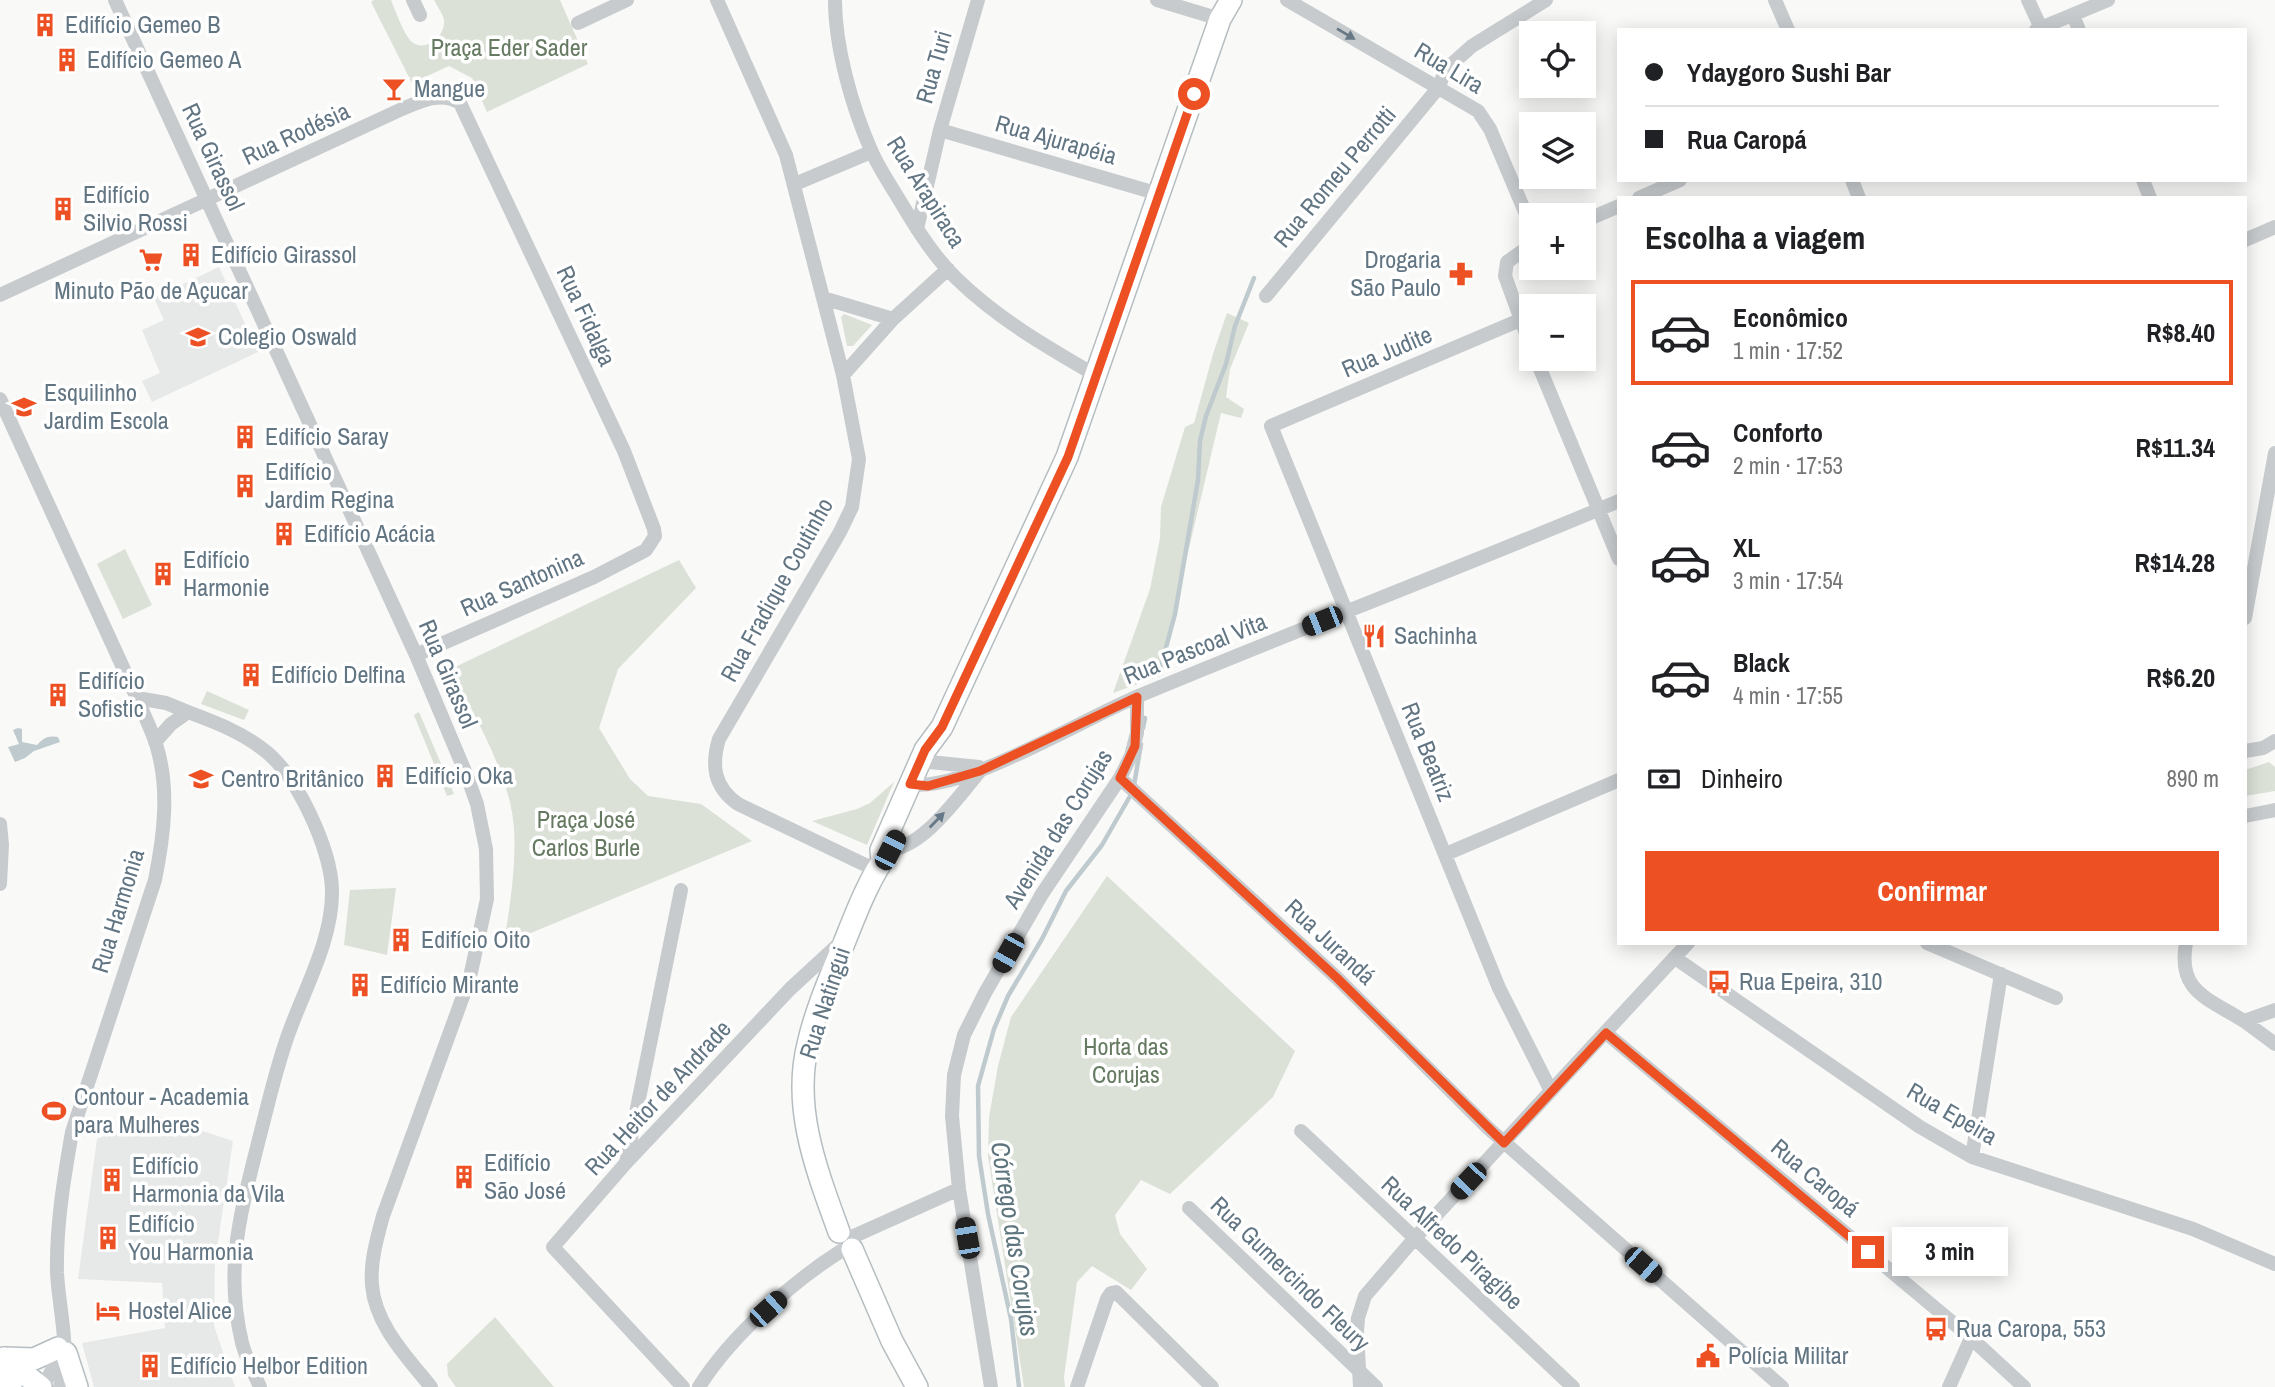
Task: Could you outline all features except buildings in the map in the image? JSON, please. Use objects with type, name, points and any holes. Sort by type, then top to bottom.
[{"type":"street","name":"Rua Girassol","points":[[115,0],[416,655],[477,804],[486,849],[487,899],[470,977],[383,1216],[375,1246],[372,1286],[381,1318],[431,1387]]},
{"type":"street","points":[[413,0],[420,15]]},
{"type":"street","points":[[579,23],[627,0]]},
{"type":"street","name":"Rua Fradique Coutinho","points":[[717,0],[786,155],[843,375],[859,459],[852,507],[841,532],[719,739],[715,754],[715,774],[719,786],[738,804],[882,858]]},
{"type":"street","name":"Rua Arapiraca","points":[[835,0],[835,19],[857,114],[872,152],[917,229],[948,269],[987,306],[1019,330],[1097,376]]},
{"type":"street","name":"Rua Turi","points":[[917,229],[940,130],[978,0]]},
{"type":"street","points":[[1157,0],[1220,19]]},
{"type":"street","name":"Rua Natingui","points":[[917,1387],[844,1242],[811,1152],[803,1094],[808,1043],[847,936],[1068,457],[1220,19],[1231,0]]},
{"type":"street","name":"Rua Lira","points":[[1287,0],[1478,111],[1490,129],[1521,203]]},
{"type":"street","name":"Rua Romeu Perrotti","points":[[1266,296],[1439,87],[1445,70],[1522,6],[1546,0]]},
{"type":"street","points":[[1775,0],[1787,28]]},
{"type":"street","points":[[2028,0],[2039,28]]},
{"type":"street","points":[[2041,28],[2108,0]]},
{"type":"street","points":[[2073,15],[2078,28]]},
{"type":"street","name":"Rua Rodésia","points":[[0,295],[417,103],[446,96],[460,103]]},
{"type":"street","name":"Rua Fidalga","points":[[460,103],[624,451],[654,529],[655,536],[646,550]]},
{"type":"street","name":"Rua Ajurapéia","points":[[940,130],[1159,194]]},
{"type":"street","points":[[794,184],[872,152]]},
{"type":"street","points":[[1644,196],[1675,182]]},
{"type":"street","points":[[1596,216],[1617,207]]},
{"type":"street","points":[[2247,239],[2275,227]]},
{"type":"street","points":[[1519,252],[1511,257],[1505,276],[1519,317]]},
{"type":"street","points":[[843,375],[893,319],[948,269]]},
{"type":"street","points":[[823,298],[893,319]]},
{"type":"street","name":"Rua Judite","points":[[1271,426],[1519,320]]},
{"type":"street","points":[[1541,371],[1617,554]]},
{"type":"street","name":"Rua Harmonia","points":[[0,399],[137,698],[155,742],[164,780],[165,806],[159,859],[146,911],[121,977],[72,1132],[67,1161],[57,1238],[62,1346],[60,1387]]},
{"type":"street","name":"Rua Beatriz","points":[[1271,426],[1499,988],[1551,1091]]},
{"type":"street","points":[[2247,608],[2272,488],[2275,453]]},
{"type":"street","name":"Rua Pascoal Vita","points":[[916,785],[984,769],[1137,697],[1617,502]]},
{"type":"street","name":"Rua Santonina","points":[[416,655],[594,577],[646,550]]},
{"type":"street","name":"Avenida das Corujas","points":[[991,1387],[959,1189],[952,1116],[954,1075],[964,1035],[1042,894],[1124,781],[1135,746],[1137,697]]},
{"type":"street","points":[[137,698],[166,703],[188,712],[244,737],[265,751],[281,766],[315,827],[328,858],[332,890],[325,935],[281,1054],[234,1245],[237,1314],[243,1346],[260,1387]]},
{"type":"street","points":[[155,742],[171,724],[188,712]]},
{"type":"street","points":[[2247,751],[2263,748],[2275,741]]},
{"type":"street","name":"Rua Pascoal Vita","points":[[925,762],[984,769]]},
{"type":"street","name":"Rua Pascoal Vita","points":[[882,858],[933,825],[984,769]]},
{"type":"street","points":[[1446,854],[1617,780]]},
{"type":"street","name":"Rua Jurandá","points":[[1124,781],[1337,978],[1504,1143],[1782,1387]]},
{"type":"street","points":[[2247,816],[2275,810]]},
{"type":"street","points":[[0,824],[0,884]]},
{"type":"street","points":[[625,1164],[681,890]]},
{"type":"street","name":"Rua Heitor de Andrade","points":[[683,1387],[553,1247],[625,1164],[790,989],[847,936]]},
{"type":"street","points":[[1360,1387],[1357,1332],[1362,1305],[1373,1286],[1686,945]]},
{"type":"street","points":[[1932,945],[2056,998]]},
{"type":"street","points":[[2186,945],[2183,956],[2188,981],[2205,996],[2275,1044]]},
{"type":"street","name":"Rua Epeira","points":[[1675,958],[1920,1127],[1972,1157],[2193,1229],[2275,1264]]},
{"type":"street","points":[[1972,1157],[2001,974]]},
{"type":"street","points":[[2244,1021],[2275,1010]]},
{"type":"street","name":"Rua Caropá","points":[[1606,1033],[1971,1338],[2024,1387]]},
{"type":"street","name":"Rua Alfredo Piragibe","points":[[1301,1131],[1573,1387]]},
{"type":"street","points":[[699,1387],[740,1336],[844,1242],[959,1189]]},
{"type":"street","name":"Rua Gumercindo Fleury","points":[[1189,1208],[1376,1387]]},
{"type":"street","points":[[1077,1387],[1107,1299],[1111,1293],[1116,1292],[1212,1387]]},
{"type":"street","points":[[1949,1387],[1971,1338]]},
{"type":"street","points":[[2,1363],[34,1359],[62,1346],[77,1387]]},
{"type":"street","name":"Rua Harmonia","points":[[42,1387],[62,1346]]},
{"type":"street","points":[[2,1363],[11,1387]]},
{"type":"street","points":[[2,1363],[42,1387]]},
{"type":"shaded area","name":"Colegio Oswald","points":[[219,267],[258,352],[152,402],[142,381],[160,373],[142,330],[164,320],[154,298]]},
{"type":"shaded area","points":[[22,729],[22,742],[37,745],[51,736],[58,737],[60,742],[34,751],[15,762],[8,747],[19,744],[13,730]]},
{"type":"shaded area","points":[[154,1115],[233,1141],[215,1262],[214,1326],[235,1387],[94,1387],[82,1343],[165,1328],[162,1283],[78,1279],[97,1139]]},
{"type":"green space","name":"Praça Eder Sader","points":[[391,0],[407,36],[421,46],[438,38],[444,26],[444,20],[434,0],[560,0],[588,64],[487,112],[472,78],[449,66],[412,83],[371,2]]},
{"type":"green space","points":[[1227,313],[1249,323],[1230,369],[1226,397],[1244,409],[1241,418],[1221,413],[1172,620],[1163,675],[1113,693],[1150,589],[1160,538],[1161,507],[1185,427],[1194,423]]},
{"type":"green space","points":[[844,314],[872,325],[853,346],[847,346],[841,317]]},
{"type":"green space","points":[[125,549],[152,605],[123,619],[97,564]]},
{"type":"green space","name":"Praça José Carlos Burle","points":[[679,560],[696,588],[618,669],[599,728],[630,779],[648,796],[701,804],[752,841],[514,940],[506,931],[514,855],[511,809],[499,767],[451,669]]},
{"type":"green space","points":[[207,691],[249,710],[244,720],[201,704]]},
{"type":"green space","points":[[419,712],[454,794],[447,796],[414,715]]},
{"type":"green space","points":[[2269,762],[2275,767],[2275,791],[2247,796],[2247,769]]},
{"type":"green space","points":[[894,782],[867,845],[812,821],[870,803]]},
{"type":"green space","name":"Horta das Corujas","points":[[1107,876],[1295,1051],[1273,1097],[1170,1194],[1141,1180],[1115,1215],[1120,1234],[1147,1269],[1131,1290],[1092,1266],[1077,1282],[1064,1377],[1065,1387],[1024,1387],[988,1156],[989,1117],[998,1066],[1011,1017]]},
{"type":"green space","points":[[396,888],[387,955],[344,945],[350,890]]},
{"type":"green space","points":[[495,1317],[554,1387],[456,1387],[448,1376],[447,1364]]},
{"type":"waterway","points":[[1160,670],[1175,614],[1198,480],[1200,441],[1206,416],[1226,364],[1235,326],[1254,278]]},
{"type":"waterway","name":"Córrego das Corujas","points":[[1143,728],[1145,718]]},
{"type":"waterway","name":"Córrego das Corujas","points":[[1019,1387],[1011,1319],[988,1214],[979,1156],[978,1086],[994,1029],[1008,996],[1042,939],[1066,891],[1102,845],[1133,791],[1141,744]]},
{"type":"place","name":"Edifício Gemeo B","points":[[45,25]]},
{"type":"place","name":"Edifício Gemeo A","points":[[67,60]]},
{"type":"place","name":"Mangue","points":[[394,89]]},
{"type":"place","name":"Edifício Silvio Rossi","points":[[63,209]]},
{"type":"place","name":"Edifício Girassol","points":[[191,255]]},
{"type":"place","name":"Minuto Pão de Açucar","points":[[151,260]]},
{"type":"place","name":"Drogaria São Paulo","points":[[1461,274]]},
{"type":"place","name":"Colegio Oswald","points":[[198,337]]},
{"type":"place","name":"Esquilinho Jardim Escola","points":[[24,407]]},
{"type":"place","name":"Edifício Saray","points":[[245,437]]},
{"type":"place","name":"Edifício Jardim Regina","points":[[245,486]]},
{"type":"place","name":"Edifício Acácia","points":[[284,534]]},
{"type":"place","name":"Edifício Harmonie","points":[[163,574]]},
{"type":"place","name":"Sachinha","points":[[1374,636]]},
{"type":"place","name":"Edifício Delfina","points":[[251,675]]},
{"type":"place","name":"Edifício Sofistic","points":[[58,695]]},
{"type":"place","name":"Edifício Oka","points":[[385,776]]},
{"type":"place","name":"Centro Britânico","points":[[201,779]]},
{"type":"place","name":"Edifício Oito","points":[[401,940]]},
{"type":"place","name":"Rua Epeira, 310","points":[[1719,982]]},
{"type":"place","name":"Edifício Mirante","points":[[360,985]]},
{"type":"place","name":"Contour - Academia para Mulheres","points":[[54,1111]]},
{"type":"place","name":"Edifício São José","points":[[464,1177]]},
{"type":"place","name":"Edifício Harmonia da Vila","points":[[112,1180]]},
{"type":"place","name":"Edifício You Harmonia","points":[[108,1238]]},
{"type":"place","name":"Hostel Alice","points":[[108,1311]]},
{"type":"place","name":"Rua Caropa, 553","points":[[1936,1329]]},
{"type":"place","name":"Polícia Militar","points":[[1708,1356]]},
{"type":"place","name":"Edifício Helbor Edition","points":[[150,1366]]},
{"type":"route","points":[[1194,94],[1068,457],[942,727],[925,750],[910,784],[928,786],[980,771],[1137,697],[1135,746],[1120,778],[1337,978],[1504,1143],[1606,1033],[1868,1252]]}]
